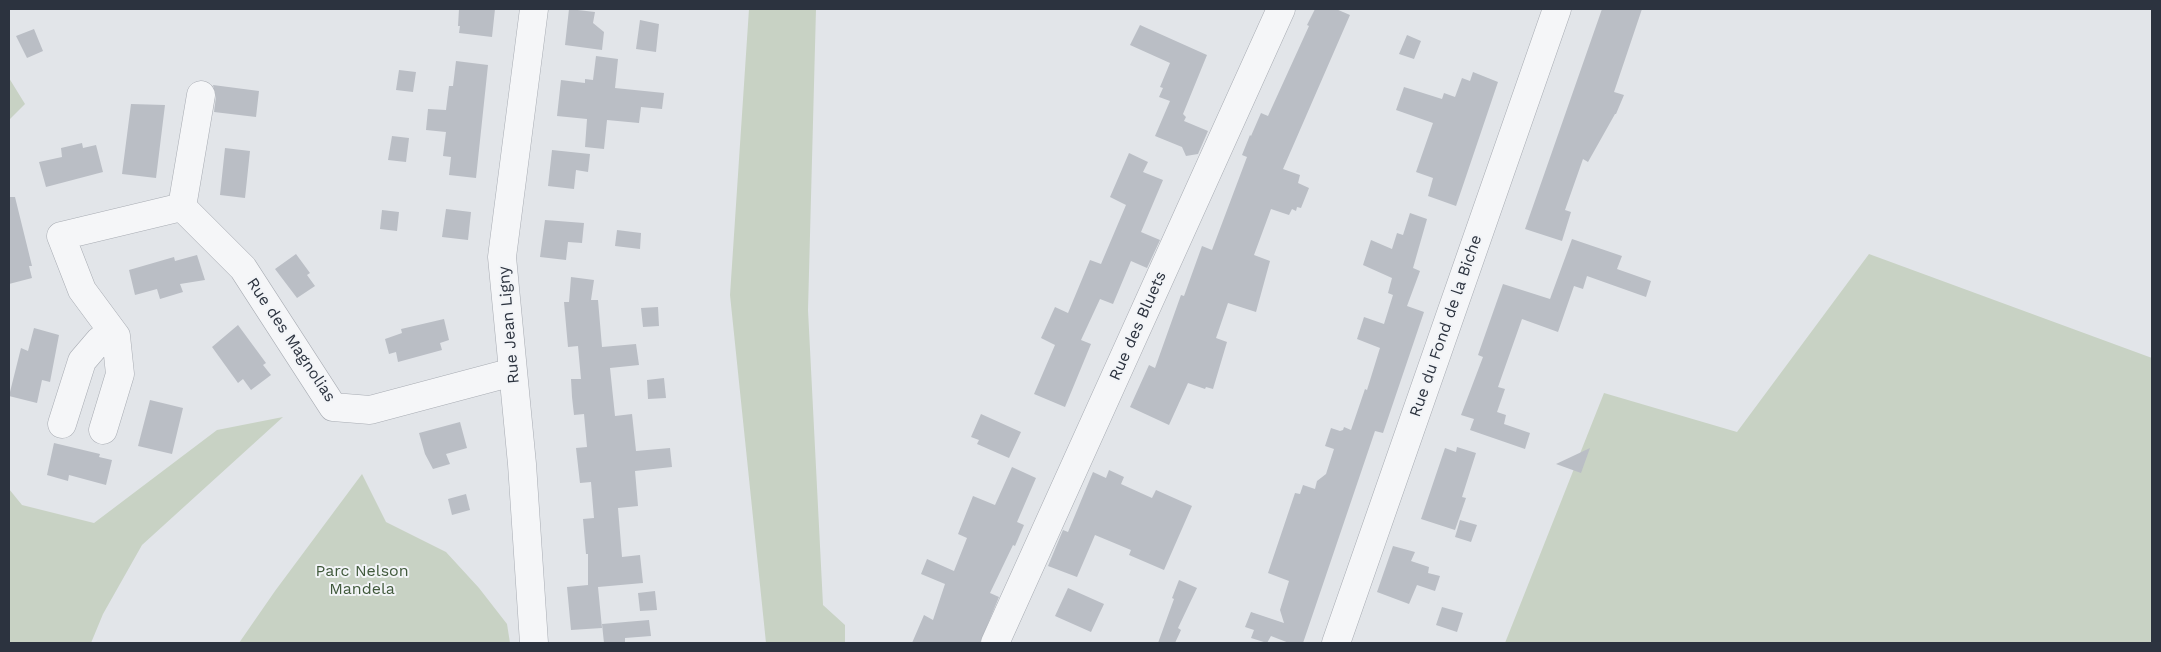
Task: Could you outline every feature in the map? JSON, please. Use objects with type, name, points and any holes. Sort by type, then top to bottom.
[{"type":"street","name":"Rue Jean Ligny","points":[[534,9],[502,257],[522,464],[534,643]]},
{"type":"street","name":"Rue des Bluets","points":[[995,643],[1281,9]]},
{"type":"street","name":"Rue du Fond de la Biche","points":[[1336,643],[1557,9]]},
{"type":"street","points":[[103,430],[120,374],[116,336],[82,290],[61,236],[182,207],[201,95]]},
{"type":"street","name":"Rue des Magnolias","points":[[182,207],[243,268],[332,407],[370,410],[513,372]]},
{"type":"street","points":[[62,424],[82,361],[100,340],[116,336]]},
{"type":"green space","points":[[749,9],[816,9],[808,310],[823,605],[845,625],[845,643],[766,643],[730,295]]},
{"type":"green space","points":[[9,78],[25,104],[9,120]]},
{"type":"green space","points":[[1869,254],[2152,358],[2152,643],[1505,643],[1604,393],[1737,432]]},
{"type":"green space","points":[[283,417],[142,545],[103,614],[91,643],[9,643],[9,489],[22,505],[94,523],[217,430]]},
{"type":"green space","name":"Parc Nelson Mandela","points":[[362,474],[386,522],[446,552],[479,588],[507,624],[510,643],[239,643]]},
{"type":"building","points":[[459,9],[495,9],[492,37],[459,33]]},
{"type":"building","points":[[569,9],[595,12],[593,23],[604,32],[602,50],[565,45]]},
{"type":"building","points":[[1315,9],[1336,9],[1350,15],[1283,169],[1300,175],[1298,183],[1309,188],[1301,208],[1297,207],[1296,211],[1292,209],[1289,215],[1271,209],[1254,255],[1270,261],[1256,312],[1228,303],[1216,338],[1227,342],[1213,389],[1206,387],[1205,389],[1188,383],[1169,425],[1130,407],[1149,365],[1155,368],[1181,295],[1184,296],[1202,246],[1212,250],[1247,157],[1242,155],[1250,135],[1261,113],[1268,116]]},
{"type":"building","points":[[1602,9],[1642,9],[1614,92],[1624,95],[1616,114],[1588,162],[1583,159],[1565,210],[1571,212],[1562,241],[1525,229]]},
{"type":"building","points":[[640,20],[659,24],[656,52],[636,49]]},
{"type":"building","points":[[1140,25],[1207,55],[1183,114],[1186,117],[1184,121],[1208,131],[1198,154],[1186,156],[1182,147],[1155,136],[1170,101],[1159,97],[1163,88],[1160,87],[1170,63],[1130,45]]},
{"type":"building","points":[[34,29],[43,51],[27,58],[16,36]]},
{"type":"building","points":[[1407,35],[1421,41],[1414,59],[1399,54]]},
{"type":"building","points":[[596,56],[618,59],[615,88],[664,93],[662,109],[641,107],[639,123],[607,120],[604,149],[585,147],[587,119],[557,116],[561,80],[585,83],[585,79],[593,80]]},
{"type":"building","points":[[456,61],[488,65],[476,178],[449,175],[451,157],[443,156],[446,132],[426,130],[428,109],[446,110],[449,86],[453,86]]},
{"type":"building","points":[[399,70],[416,72],[413,92],[396,90]]},
{"type":"building","points":[[1473,72],[1498,82],[1456,206],[1428,196],[1433,178],[1416,172],[1433,123],[1396,110],[1404,87],[1442,99],[1444,93],[1455,97],[1462,78],[1470,81]]},
{"type":"building","points":[[213,85],[259,91],[256,117],[214,112],[216,97]]},
{"type":"building","points":[[131,104],[165,105],[156,178],[122,174]]},
{"type":"building","points":[[392,136],[409,138],[406,162],[388,160]]},
{"type":"building","points":[[82,143],[83,148],[96,145],[103,172],[46,187],[39,162],[62,157],[61,148]]},
{"type":"building","points":[[225,148],[250,151],[245,198],[220,195]]},
{"type":"building","points":[[552,150],[590,154],[588,172],[576,170],[574,189],[548,186]]},
{"type":"building","points":[[1129,153],[1148,162],[1143,172],[1163,180],[1141,232],[1160,240],[1147,268],[1131,261],[1113,304],[1100,299],[1081,340],[1091,344],[1065,407],[1034,394],[1055,345],[1041,338],[1055,307],[1068,313],[1090,260],[1101,264],[1126,205],[1110,197]]},
{"type":"building","points":[[9,197],[15,197],[32,266],[29,266],[32,278],[9,284]]},
{"type":"building","points":[[446,209],[471,212],[468,240],[442,237]]},
{"type":"building","points":[[382,210],[399,212],[397,231],[380,229]]},
{"type":"building","points":[[1410,213],[1427,219],[1413,268],[1420,271],[1407,306],[1424,312],[1383,433],[1375,431],[1303,643],[1289,643],[1271,636],[1267,643],[1251,638],[1254,630],[1245,627],[1251,612],[1284,623],[1280,610],[1289,581],[1268,573],[1295,493],[1300,494],[1303,485],[1315,489],[1317,481],[1326,474],[1334,449],[1325,446],[1331,428],[1340,431],[1344,427],[1351,430],[1365,389],[1367,390],[1380,348],[1357,339],[1364,317],[1384,324],[1393,295],[1388,293],[1392,278],[1363,265],[1371,240],[1392,249],[1397,233],[1403,235]]},
{"type":"building","points":[[545,220],[584,223],[582,243],[568,242],[566,260],[540,257]]},
{"type":"building","points":[[617,230],[641,233],[640,249],[615,246]]},
{"type":"building","points":[[1572,239],[1622,256],[1617,269],[1651,281],[1646,297],[1587,276],[1583,289],[1574,286],[1558,332],[1522,319],[1498,387],[1505,389],[1497,412],[1506,415],[1504,424],[1530,433],[1525,449],[1470,430],[1474,419],[1461,415],[1483,357],[1478,355],[1503,284],[1550,299]]},
{"type":"building","points":[[296,254],[310,273],[307,275],[315,286],[297,298],[275,269]]},
{"type":"building","points":[[197,255],[205,280],[180,284],[183,292],[160,299],[157,289],[135,295],[129,270],[174,257],[175,261]]},
{"type":"building","points":[[571,277],[594,280],[591,300],[598,300],[602,347],[636,344],[639,365],[610,368],[615,416],[632,414],[636,451],[670,448],[672,467],[635,471],[638,506],[618,508],[622,557],[640,555],[643,583],[598,587],[602,628],[571,630],[567,587],[588,585],[588,554],[586,554],[583,519],[594,518],[591,482],[580,483],[576,448],[587,447],[584,414],[574,415],[572,397],[571,379],[581,379],[578,346],[568,347],[564,302],[569,302]]},
{"type":"building","points":[[658,307],[659,326],[643,327],[641,308]]},
{"type":"building","points":[[444,319],[449,340],[440,343],[442,350],[398,362],[396,352],[389,354],[385,339],[402,333],[401,329]]},
{"type":"building","points":[[238,325],[266,363],[263,365],[271,375],[251,390],[243,379],[238,383],[212,347]]},
{"type":"building","points":[[34,328],[59,335],[50,382],[42,380],[37,403],[9,396],[21,348],[28,351]]},
{"type":"building","points":[[664,378],[666,398],[648,399],[647,380]]},
{"type":"building","points":[[150,400],[183,408],[172,454],[138,446]]},
{"type":"building","points":[[981,414],[1021,432],[1009,458],[977,444],[979,440],[971,437]]},
{"type":"building","points":[[460,422],[467,448],[446,454],[450,464],[433,469],[425,454],[419,433]]},
{"type":"building","points":[[54,443],[100,454],[99,457],[112,460],[106,485],[69,475],[68,481],[47,475]]},
{"type":"building","points":[[1457,447],[1476,453],[1462,497],[1466,498],[1455,530],[1421,519],[1445,448],[1456,452]]},
{"type":"building","points":[[1590,448],[1581,473],[1556,464]]},
{"type":"building","points":[[1012,467],[1036,478],[1017,522],[1024,525],[990,593],[999,597],[980,643],[912,643],[924,615],[933,620],[945,584],[921,574],[927,559],[954,571],[967,538],[958,534],[973,496],[995,505]]},
{"type":"building","points":[[1109,470],[1124,477],[1121,484],[1152,498],[1156,490],[1192,506],[1164,570],[1129,555],[1131,550],[1095,535],[1077,577],[1048,566],[1063,530],[1068,532],[1093,472],[1106,478]]},
{"type":"building","points":[[466,494],[470,510],[452,515],[448,499]]},
{"type":"building","points":[[1460,520],[1477,525],[1471,542],[1455,537]]},
{"type":"building","points":[[1393,546],[1415,552],[1411,561],[1429,567],[1428,573],[1440,576],[1435,591],[1417,585],[1409,604],[1377,592]]},
{"type":"building","points":[[1179,580],[1197,588],[1178,628],[1181,630],[1175,643],[1158,643],[1174,599],[1172,598]]},
{"type":"building","points":[[1068,588],[1104,604],[1091,632],[1055,616]]},
{"type":"building","points":[[655,591],[657,610],[640,611],[638,593]]},
{"type":"building","points":[[1442,607],[1463,613],[1457,632],[1436,625]]},
{"type":"building","points":[[649,620],[651,636],[625,638],[625,643],[604,643],[602,624]]}]
